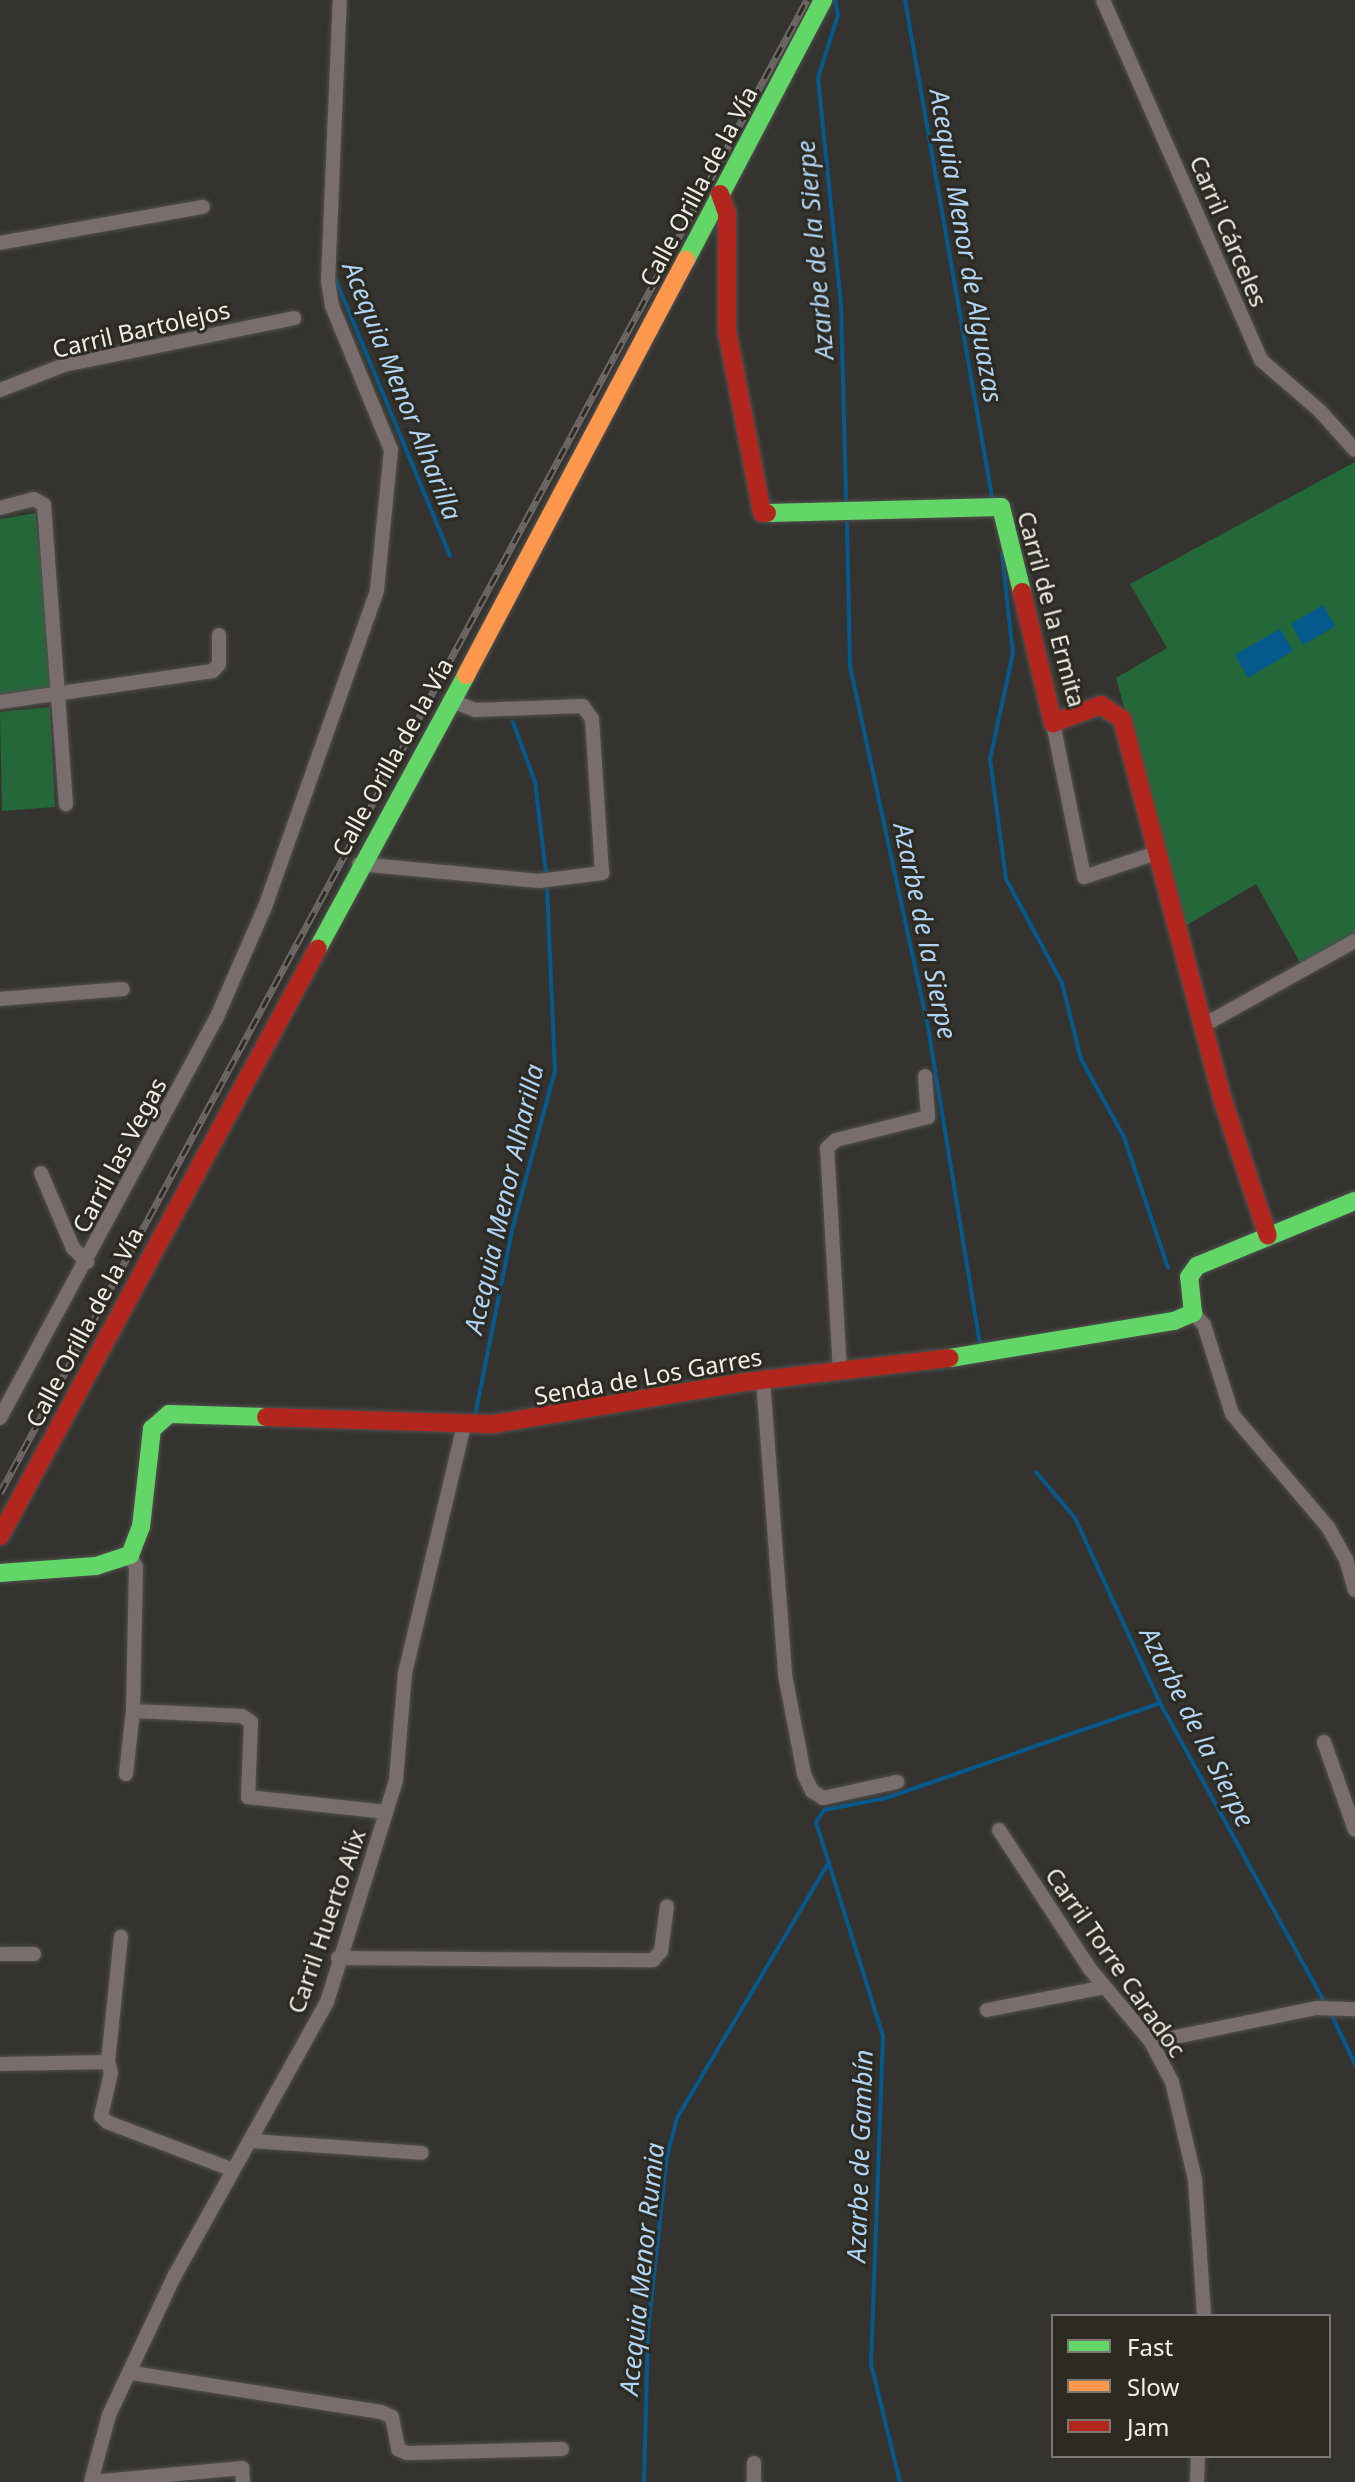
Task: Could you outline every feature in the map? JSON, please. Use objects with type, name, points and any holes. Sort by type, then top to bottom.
[{"type":"street","name":"Carril las Vegas","points":[[0,1418],[189,1072],[265,907],[369,620],[391,486],[388,441],[332,306],[328,281],[340,0]]},
{"type":"street","name":"Calle Orilla de la Vía","points":[[0,1536],[823,0]]},
{"type":"street","name":"Carril Cárceles","points":[[1103,0],[1261,360],[1320,411],[1355,450]]},
{"type":"street","name":"Carril de la Ermita","points":[[720,194],[727,213],[727,331],[762,513],[1001,507],[1053,723],[1101,705],[1116,710],[1159,852],[1204,1025],[1268,1236]]},
{"type":"street","points":[[0,243],[203,207]]},
{"type":"street","name":"Carril Bartolejos","points":[[0,390],[64,365],[294,318]]},
{"type":"street","points":[[0,508],[34,499],[44,505],[61,696],[66,804]]},
{"type":"street","points":[[0,702],[61,696],[213,671],[219,664],[219,635]]},
{"type":"street","points":[[359,864],[539,881],[602,873],[592,719],[583,706],[475,710],[450,700]]},
{"type":"street","points":[[1053,723],[1084,877],[1159,852]]},
{"type":"street","points":[[1204,1025],[1355,941]]},
{"type":"street","points":[[0,999],[123,989]]},
{"type":"street","points":[[840,1371],[827,1148],[836,1140],[928,1117],[925,1076]]},
{"type":"street","points":[[41,1173],[73,1248],[87,1262]]},
{"type":"street","points":[[1355,1201],[1195,1267],[1189,1277],[1193,1313],[1204,1325],[1232,1414],[1328,1527],[1346,1559],[1355,1590]]},
{"type":"street","name":"Senda de Los Garres","points":[[130,1555],[141,1527],[152,1429],[162,1416],[464,1425],[556,1417],[763,1380],[1030,1346],[1181,1320],[1193,1313]]},
{"type":"street","points":[[763,1380],[785,1675],[804,1774],[812,1791],[823,1798],[897,1782]]},
{"type":"street","name":"Carril Huerto Alix","points":[[92,2482],[109,2415],[132,2373],[175,2275],[207,2224],[231,2169],[252,2141],[321,2014],[398,1769],[405,1673],[464,1425]]},
{"type":"street","points":[[0,1573],[96,1566],[130,1555],[136,1567],[133,1711],[126,1774]]},
{"type":"street","points":[[133,1711],[242,1716],[251,1722],[248,1797],[386,1812]]},
{"type":"street","points":[[1324,1742],[1355,1830]]},
{"type":"street","name":"Carril Torre Caradoc","points":[[999,1830],[1105,1987],[1151,2042],[1172,2082],[1195,2179],[1204,2314]]},
{"type":"street","points":[[338,1958],[653,1960],[661,1951],[667,1906]]},
{"type":"street","points":[[121,1937],[108,2062],[111,2073],[101,2116],[107,2122],[231,2169]]},
{"type":"street","points":[[0,1954],[34,1954]]},
{"type":"street","points":[[987,2010],[1105,1987]]},
{"type":"street","points":[[1151,2042],[1317,2008],[1355,2009]]},
{"type":"street","points":[[0,2064],[108,2062]]},
{"type":"street","points":[[252,2141],[422,2153]]},
{"type":"street","points":[[132,2373],[381,2412],[392,2417],[398,2449],[407,2453],[562,2449]]},
{"type":"street","points":[[1197,2482],[1198,2458]]},
{"type":"street","points":[[754,2463],[754,2482]]},
{"type":"street","points":[[92,2482],[242,2468],[243,2482]]},
{"type":"green space","points":[[1355,462],[1355,934],[1301,964],[1256,884],[1185,926],[1116,678],[1167,648],[1130,584]]},
{"type":"green space","points":[[36,513],[52,687],[0,694],[0,519]]},
{"type":"green space","points":[[50,707],[55,807],[2,811],[0,712]]},
{"type":"water","points":[[1323,605],[1335,626],[1303,645],[1291,624]]},
{"type":"water","points":[[1280,629],[1293,651],[1248,678],[1235,655]]},
{"type":"waterway","name":"Azarbe de la Sierpe","points":[[835,0],[838,15],[818,78],[841,305],[846,502]]},
{"type":"waterway","name":"Acequia Menor de Alguazas","points":[[905,0],[992,497]]},
{"type":"waterway","name":"Acequia Menor Alharilla","points":[[333,273],[450,556]]},
{"type":"waterway","name":"Azarbe de la Sierpe","points":[[847,523],[850,666],[928,1027],[980,1346]]},
{"type":"waterway","name":"Acequia Menor de Alguazas","points":[[1002,554],[1013,653],[990,759],[1006,879],[1062,983],[1081,1059],[1124,1137],[1168,1268]]},
{"type":"waterway","name":"Acequia Menor Alharilla","points":[[513,722],[535,782],[546,873]]},
{"type":"waterway","name":"Acequia Menor Alharilla","points":[[475,1416],[512,1230],[555,1071],[547,890]]},
{"type":"waterway","name":"Azarbe de la Sierpe","points":[[1036,1472],[1075,1518],[1160,1703],[1324,2001]]},
{"type":"waterway","name":"Azarbe de Gambín","points":[[900,2482],[871,2364],[883,2036],[816,1822],[824,1810],[886,1798],[1160,1703]]},
{"type":"waterway","name":"Acequia Menor Rumia","points":[[644,2482],[648,2330],[667,2156],[677,2118],[829,1862]]},
{"type":"waterway","name":"Azarbe de la Sierpe","points":[[1330,2012],[1355,2064]]},
{"type":"railway","points":[[0,1493],[807,0]]},
{"type":"traffic: fast","points":[[686,260],[823,0]]},
{"type":"traffic: fast","points":[[767,513],[1001,507],[1022,592]]},
{"type":"traffic: fast","points":[[318,948],[466,675]]},
{"type":"traffic: fast","points":[[950,1358],[1174,1321],[1193,1313],[1189,1277],[1197,1266],[1355,1201]]},
{"type":"traffic: fast","points":[[0,1573],[96,1566],[130,1555],[141,1527],[152,1429],[169,1414],[266,1417]]},
{"type":"traffic: slow","points":[[466,675],[686,260]]},
{"type":"traffic: jam","points":[[720,194],[727,213],[727,331],[762,513],[767,513]]},
{"type":"traffic: jam","points":[[1022,592],[1053,723],[1101,705],[1122,719],[1222,1098],[1268,1236]]},
{"type":"traffic: jam","points":[[0,1536],[318,948]]},
{"type":"traffic: jam","points":[[266,1417],[494,1424],[745,1382],[950,1358]]}]
